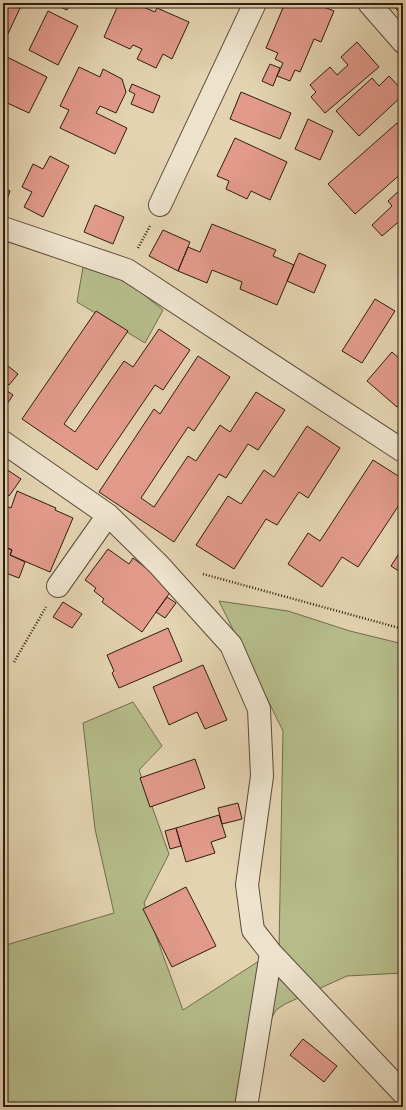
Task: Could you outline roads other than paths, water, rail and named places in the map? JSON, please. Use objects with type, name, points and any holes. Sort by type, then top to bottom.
[{"type":"street","points":[[160,206],[255,3]]},
{"type":"street","points":[[369,3],[403,42]]},
{"type":"street","points":[[3,228],[127,270],[399,444]]},
{"type":"street","points":[[3,442],[108,515],[166,573],[231,645],[259,709],[262,776],[247,885],[253,930],[270,953],[403,1093]]},
{"type":"street","points":[[58,586],[108,515]]},
{"type":"street","points":[[246,1107],[270,953]]}]
